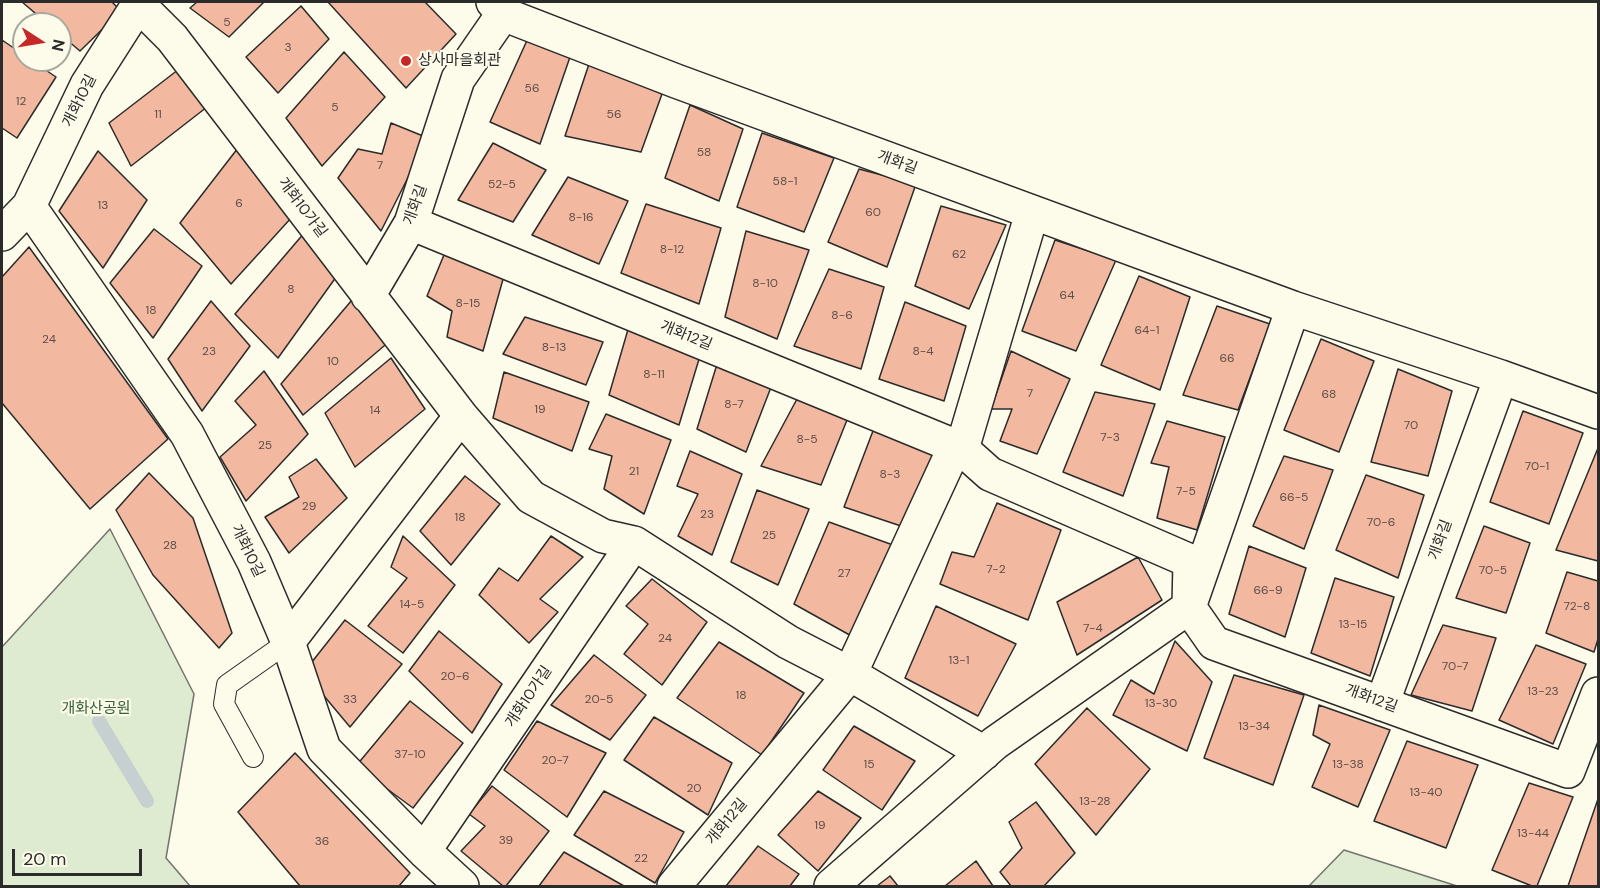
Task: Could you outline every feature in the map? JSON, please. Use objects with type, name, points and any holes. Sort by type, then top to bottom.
[{"type":"street","name":"개화10길","points":[[2,234],[29,206],[87,85],[139,2]]},
{"type":"street","name":"개화10가길","points":[[139,2],[172,38],[461,416],[531,497],[603,536],[634,543],[788,642],[850,674]]},
{"type":"street","name":"개화길","points":[[368,296],[411,223],[458,79],[498,8],[687,85],[1032,213],[1293,308],[1599,412]]},
{"type":"street","name":"개화10길","points":[[29,206],[187,434],[254,562],[288,642],[324,749],[424,851],[462,886]]},
{"type":"street","name":"개화12길","points":[[962,449],[1032,213]]},
{"type":"street","name":"개화12길","points":[[411,223],[962,449],[990,474],[1190,561],[1189,607],[1214,643],[1568,771],[1599,694]]},
{"type":"street","points":[[831,886],[995,743],[1189,607],[1293,308]]},
{"type":"street","name":"개화길","points":[[1382,704],[1501,377]]},
{"type":"street","points":[[288,642],[461,416]]},
{"type":"street","name":"개화12길","points":[[674,886],[850,674],[953,451],[962,449]]},
{"type":"street","name":"개화10가길","points":[[424,851],[634,543]]},
{"type":"street","points":[[850,674],[984,753]]},
{"type":"lane","points":[[253,757],[224,704],[227,685],[288,642]]},
{"type":"green space","name":"개화산공원","points":[[110,529],[194,694],[166,858],[190,886],[2,886],[2,647]]},
{"type":"green space","points":[[1344,850],[1457,886],[1309,886]]},
{"type":"building","points":[[22,2],[112,2],[121,11],[80,51],[72,44],[72,12],[34,12]]},
{"type":"building","points":[[197,2],[264,2],[229,37],[190,8]]},
{"type":"building","name":"상사마을회관","points":[[328,2],[425,2],[456,34],[406,88]]},
{"type":"building","points":[[301,6],[329,39],[278,93],[246,57]]},
{"type":"building","points":[[529,36],[570,57],[540,144],[490,122]]},
{"type":"building","points":[[2,40],[12,47],[12,72],[49,72],[56,77],[17,138],[2,128]]},
{"type":"building","points":[[344,52],[385,97],[322,166],[286,118]]},
{"type":"building","points":[[590,61],[662,94],[641,152],[565,136]]},
{"type":"building","points":[[183,66],[207,107],[131,166],[109,123]]},
{"type":"building","points":[[690,105],[743,129],[719,201],[665,178]]},
{"type":"building","points":[[391,123],[428,138],[381,231],[338,178],[358,149],[382,154]]},
{"type":"building","points":[[762,133],[834,158],[804,232],[737,207]]},
{"type":"building","points":[[493,143],[546,170],[513,222],[458,200]]},
{"type":"building","points":[[238,148],[292,217],[231,284],[180,223]]},
{"type":"building","points":[[98,151],[147,200],[103,268],[59,211]]},
{"type":"building","points":[[859,169],[916,184],[887,267],[828,242]]},
{"type":"building","points":[[568,177],[628,201],[599,264],[532,235]]},
{"type":"building","points":[[646,204],[721,228],[699,304],[621,273]]},
{"type":"building","points":[[941,206],[1006,225],[969,309],[915,286]]},
{"type":"building","points":[[311,225],[344,266],[278,358],[235,314]]},
{"type":"building","points":[[154,229],[202,266],[153,338],[110,283]]},
{"type":"building","points":[[746,231],[809,250],[777,339],[725,317]]},
{"type":"building","points":[[1055,240],[1116,260],[1076,351],[1022,331]]},
{"type":"building","points":[[29,247],[168,439],[90,509],[2,403],[2,277]]},
{"type":"building","points":[[446,250],[505,272],[483,351],[447,337],[452,311],[427,296]]},
{"type":"building","points":[[829,269],[884,287],[861,369],[794,346]]},
{"type":"building","points":[[1139,276],[1190,297],[1160,390],[1101,365]]},
{"type":"building","points":[[357,294],[391,340],[303,415],[281,384]]},
{"type":"building","points":[[211,301],[250,346],[202,411],[168,359]]},
{"type":"building","points":[[905,302],[966,326],[944,401],[879,379]]},
{"type":"building","points":[[1217,306],[1270,324],[1238,410],[1183,395]]},
{"type":"building","points":[[525,317],[603,342],[586,385],[503,354]]},
{"type":"building","points":[[629,326],[700,356],[679,425],[609,395]]},
{"type":"building","points":[[1321,339],[1374,361],[1339,452],[1284,430]]},
{"type":"building","points":[[1011,351],[1070,379],[1037,454],[1000,441],[1012,409],[991,409]]},
{"type":"building","points":[[391,358],[425,409],[355,467],[325,413]]},
{"type":"building","points":[[718,361],[773,382],[746,452],[697,429]]},
{"type":"building","points":[[1398,369],[1452,391],[1428,476],[1371,462]]},
{"type":"building","points":[[264,371],[308,434],[246,501],[220,457],[256,425],[235,401]]},
{"type":"building","points":[[504,372],[589,402],[572,451],[493,418]]},
{"type":"building","points":[[1095,392],[1155,404],[1123,496],[1063,472]]},
{"type":"building","points":[[797,399],[849,415],[821,485],[761,466]]},
{"type":"building","points":[[1523,411],[1583,433],[1549,524],[1490,502]]},
{"type":"building","points":[[606,414],[671,440],[644,514],[604,489],[612,456],[589,449]]},
{"type":"building","points":[[1167,421],[1225,437],[1197,530],[1157,518],[1169,467],[1151,463]]},
{"type":"building","points":[[876,423],[938,443],[901,526],[844,507]]},
{"type":"building","points":[[1598,448],[1598,561],[1556,550]]},
{"type":"building","points":[[690,451],[742,474],[712,555],[678,536],[698,494],[677,486]]},
{"type":"building","points":[[1284,456],[1333,470],[1304,549],[1253,526]]},
{"type":"building","points":[[316,459],[347,498],[289,553],[265,517],[299,497],[289,477]]},
{"type":"building","points":[[149,473],[193,518],[232,633],[219,648],[153,575],[116,510]]},
{"type":"building","points":[[1366,475],[1424,495],[1398,578],[1336,550]]},
{"type":"building","points":[[465,476],[500,504],[451,565],[420,531]]},
{"type":"building","points":[[757,490],[809,509],[778,585],[731,562]]},
{"type":"building","points":[[997,503],[1061,530],[1028,620],[940,584],[952,552],[974,557]]},
{"type":"building","points":[[829,522],[893,545],[855,638],[794,604]]},
{"type":"building","points":[[1484,526],[1530,543],[1506,613],[1456,598]]},
{"type":"building","points":[[403,536],[455,585],[403,653],[368,626],[407,578],[391,567]]},
{"type":"building","points":[[551,536],[583,557],[540,599],[558,612],[529,643],[479,595],[499,568],[518,581]]},
{"type":"building","points":[[1249,546],[1306,568],[1285,637],[1229,614]]},
{"type":"building","points":[[1138,557],[1162,600],[1077,655],[1057,602]]},
{"type":"building","points":[[1567,572],[1598,581],[1598,639],[1594,652],[1546,633]]},
{"type":"building","points":[[1335,578],[1394,597],[1370,676],[1311,653]]},
{"type":"building","points":[[652,579],[707,622],[662,685],[624,654],[648,624],[626,606]]},
{"type":"building","points":[[936,606],[1016,644],[978,716],[905,678]]},
{"type":"building","points":[[345,620],[402,664],[350,727],[304,672]]},
{"type":"building","points":[[1443,625],[1496,638],[1472,711],[1411,695]]},
{"type":"building","points":[[439,631],[502,684],[472,733],[409,671]]},
{"type":"building","points":[[1175,641],[1212,682],[1187,751],[1113,715],[1131,680],[1154,694]]},
{"type":"building","points":[[719,642],[804,693],[762,755],[677,698]]},
{"type":"building","points":[[1536,645],[1586,664],[1553,744],[1499,720]]},
{"type":"building","points":[[594,655],[646,695],[610,740],[551,705]]},
{"type":"building","points":[[1234,675],[1304,695],[1273,785],[1204,758]]},
{"type":"building","points":[[410,701],[463,743],[413,808],[356,766]]},
{"type":"building","points":[[1319,705],[1390,730],[1358,807],[1312,787],[1330,744],[1313,735]]},
{"type":"building","points":[[1087,708],[1150,769],[1096,835],[1035,764]]},
{"type":"building","points":[[654,717],[732,763],[708,815],[624,760]]},
{"type":"building","points":[[537,721],[606,753],[567,817],[504,770]]},
{"type":"building","points":[[854,726],[915,761],[882,810],[823,770]]},
{"type":"building","points":[[1407,741],[1478,765],[1446,848],[1374,821]]},
{"type":"building","points":[[295,753],[410,873],[399,886],[300,886],[238,812]]},
{"type":"building","points":[[1529,783],[1573,797],[1537,886],[1492,870]]},
{"type":"building","points":[[492,786],[549,831],[506,886],[503,886],[461,851],[485,826],[469,814]]},
{"type":"building","points":[[604,791],[684,832],[655,883],[574,835]]},
{"type":"building","points":[[818,791],[861,818],[818,871],[778,835]]},
{"type":"building","points":[[1598,799],[1598,886],[1568,886]]},
{"type":"building","points":[[1036,802],[1075,853],[1044,886],[1011,886],[1000,872],[1022,848],[1009,822]]},
{"type":"building","points":[[758,846],[799,874],[790,886],[726,886]]},
{"type":"building","points":[[564,852],[624,886],[539,886]]},
{"type":"building","points":[[976,861],[993,886],[945,886]]},
{"type":"building","points":[[890,876],[898,886],[877,886]]},
{"type":"waterway","points":[[99,721],[147,801]]},
{"type":"place","name":"상사마을회관","points":[[406,61]]}]
